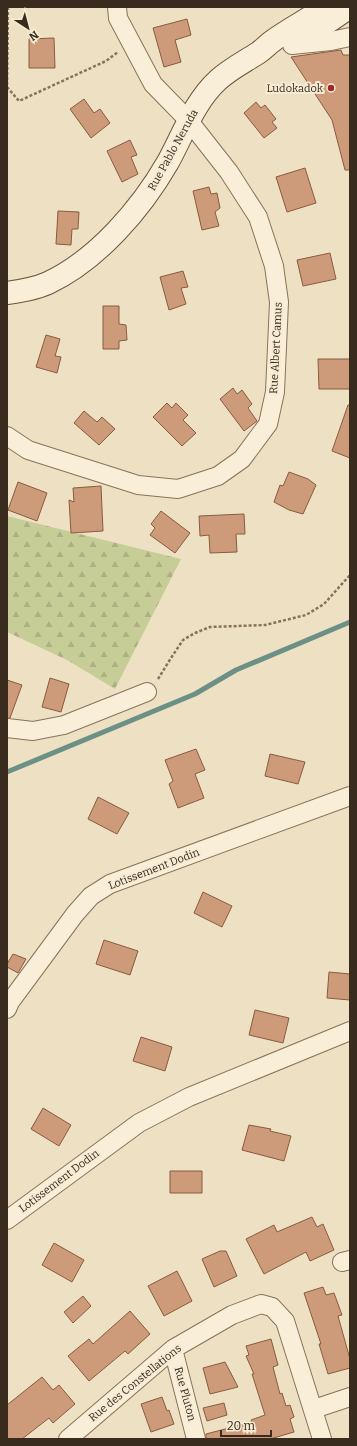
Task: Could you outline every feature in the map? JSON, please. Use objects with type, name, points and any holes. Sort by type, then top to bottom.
[{"type":"main road","name":"Rue Pablo Neruda","points":[[7,293],[23,291],[47,284],[70,272],[87,258],[126,221],[147,195],[168,162],[203,96],[217,80],[259,52],[275,39],[309,19],[325,7]]},
{"type":"main road","name":"Rue Pablo Neruda","points":[[259,52],[292,45],[334,19],[350,7]]},
{"type":"street","name":"Rue Albert Camus","points":[[7,436],[28,450],[138,485],[178,490],[218,476],[242,459],[268,424],[275,392],[279,302],[274,266],[258,217],[229,172],[189,121],[153,84],[118,18],[117,7]]},
{"type":"street","points":[[292,45],[331,41],[350,37]]},
{"type":"street","points":[[7,728],[33,731],[64,725],[147,692]]},
{"type":"street","name":"Lotissement Dodin","points":[[7,1009],[10,1002],[75,914],[91,896],[110,884],[350,796]]},
{"type":"street","name":"Lotissement Dodin","points":[[7,1220],[139,1123],[189,1097],[350,1031]]},
{"type":"street","name":"Rue des Constellations","points":[[71,1438],[173,1349],[232,1315],[261,1304],[272,1307],[285,1321],[314,1409],[322,1439]]},
{"type":"street","name":"Rue Pluton","points":[[173,1349],[196,1439]]},
{"type":"street","points":[[314,1409],[350,1397]]},
{"type":"path","points":[[8,7],[7,87],[19,102],[106,61],[131,43]]},
{"type":"path","points":[[147,692],[156,684],[183,640],[195,633],[210,627],[265,625],[306,615],[324,604],[350,575]]},
{"type":"green space","points":[[7,516],[181,559],[115,689],[67,660],[7,632]]},
{"type":"building","points":[[187,19],[191,35],[175,40],[181,62],[164,67],[153,28]]},
{"type":"building","points":[[54,38],[55,68],[29,68],[29,39]]},
{"type":"building","name":"Ludokadok","points":[[341,50],[343,55],[350,55],[350,170],[345,170],[332,120],[291,57]]},
{"type":"building","points":[[84,99],[94,113],[100,109],[110,123],[91,138],[70,109]]},
{"type":"building","points":[[256,102],[261,108],[265,105],[276,119],[272,122],[277,128],[264,138],[244,113]]},
{"type":"building","points":[[130,140],[137,155],[131,157],[138,174],[122,182],[107,151]]},
{"type":"building","points":[[305,168],[316,203],[287,212],[276,177]]},
{"type":"building","points":[[209,187],[211,194],[217,193],[220,208],[215,212],[219,226],[202,230],[193,191]]},
{"type":"building","points":[[58,211],[79,212],[78,229],[72,229],[71,245],[56,244]]},
{"type":"building","points":[[330,253],[336,279],[303,286],[297,260]]},
{"type":"building","points":[[183,271],[188,287],[181,288],[186,304],[169,310],[160,277]]},
{"type":"building","points":[[103,306],[119,306],[119,324],[126,325],[127,340],[119,341],[119,349],[103,349]]},
{"type":"building","points":[[46,335],[60,339],[55,356],[61,357],[57,373],[36,367]]},
{"type":"building","points":[[318,359],[350,359],[350,389],[319,389]]},
{"type":"building","points":[[233,388],[237,394],[242,390],[252,404],[248,408],[257,421],[244,431],[220,399]]},
{"type":"building","points":[[167,403],[172,408],[176,403],[188,415],[183,420],[196,433],[182,446],[153,417]]},
{"type":"building","points":[[348,405],[350,405],[350,458],[332,451]]},
{"type":"building","points":[[84,411],[97,422],[102,417],[115,429],[99,445],[74,423]]},
{"type":"building","points":[[289,472],[308,479],[316,485],[303,514],[289,510],[274,502],[280,485],[283,486]]},
{"type":"building","points":[[18,482],[47,493],[37,521],[8,510]]},
{"type":"building","points":[[101,486],[103,531],[71,533],[69,500],[74,502],[73,488]]},
{"type":"building","points":[[161,511],[190,533],[175,553],[150,535],[155,528],[151,524]]},
{"type":"building","points":[[244,514],[245,534],[236,534],[237,552],[210,553],[209,535],[200,536],[199,516]]},
{"type":"building","points":[[50,678],[69,684],[61,712],[42,707]]},
{"type":"building","points":[[7,680],[22,685],[10,718],[7,718]]},
{"type":"building","points":[[196,749],[205,770],[195,774],[204,798],[178,808],[169,784],[173,781],[165,760]]},
{"type":"building","points":[[270,754],[305,762],[298,784],[265,776]]},
{"type":"building","points":[[98,797],[129,813],[117,834],[88,819]]},
{"type":"building","points":[[203,892],[232,906],[222,927],[194,913]]},
{"type":"building","points":[[104,940],[138,951],[130,975],[96,964]]},
{"type":"building","points":[[13,954],[26,959],[18,973],[7,967],[7,964]]},
{"type":"building","points":[[329,972],[350,974],[350,1000],[327,998]]},
{"type":"building","points":[[255,1010],[289,1018],[283,1043],[249,1035]]},
{"type":"building","points":[[141,1037],[172,1047],[165,1071],[133,1061]]},
{"type":"building","points":[[43,1108],[71,1125],[59,1146],[31,1129]]},
{"type":"building","points":[[249,1125],[271,1129],[270,1131],[291,1136],[284,1161],[242,1150]]},
{"type":"building","points":[[170,1171],[202,1171],[202,1193],[170,1193]]},
{"type":"building","points":[[312,1217],[317,1227],[323,1224],[334,1250],[310,1261],[306,1252],[264,1274],[246,1239],[274,1225],[277,1232]]},
{"type":"building","points":[[54,1243],[84,1260],[72,1282],[42,1265]]},
{"type":"building","points":[[220,1251],[226,1251],[237,1276],[214,1287],[202,1259]]},
{"type":"building","points":[[177,1271],[192,1301],[164,1316],[148,1286]]},
{"type":"building","points":[[323,1287],[326,1295],[334,1293],[342,1315],[338,1316],[350,1359],[350,1368],[328,1374],[319,1344],[321,1344],[304,1293]]},
{"type":"building","points":[[83,1296],[91,1306],[73,1323],[64,1312]]},
{"type":"building","points":[[130,1311],[150,1334],[128,1354],[125,1351],[89,1381],[68,1356],[89,1339],[93,1344]]},
{"type":"building","points":[[271,1339],[278,1365],[273,1367],[280,1394],[282,1393],[286,1406],[290,1405],[294,1417],[290,1419],[294,1432],[270,1439],[206,1439],[206,1434],[252,1422],[251,1420],[265,1415],[252,1374],[254,1374],[246,1356],[249,1355],[246,1346]]},
{"type":"building","points":[[225,1362],[238,1387],[210,1394],[203,1368]]},
{"type":"building","points":[[42,1377],[53,1390],[59,1385],[75,1404],[53,1423],[49,1418],[22,1439],[7,1439],[7,1405]]},
{"type":"building","points":[[162,1397],[174,1424],[151,1432],[141,1404]]},
{"type":"building","points":[[224,1403],[227,1415],[207,1421],[203,1408]]},
{"type":"waterway","points":[[7,772],[195,694],[236,670],[350,622]]},
{"type":"place","name":"Ludokadok","points":[[331,88]]}]
